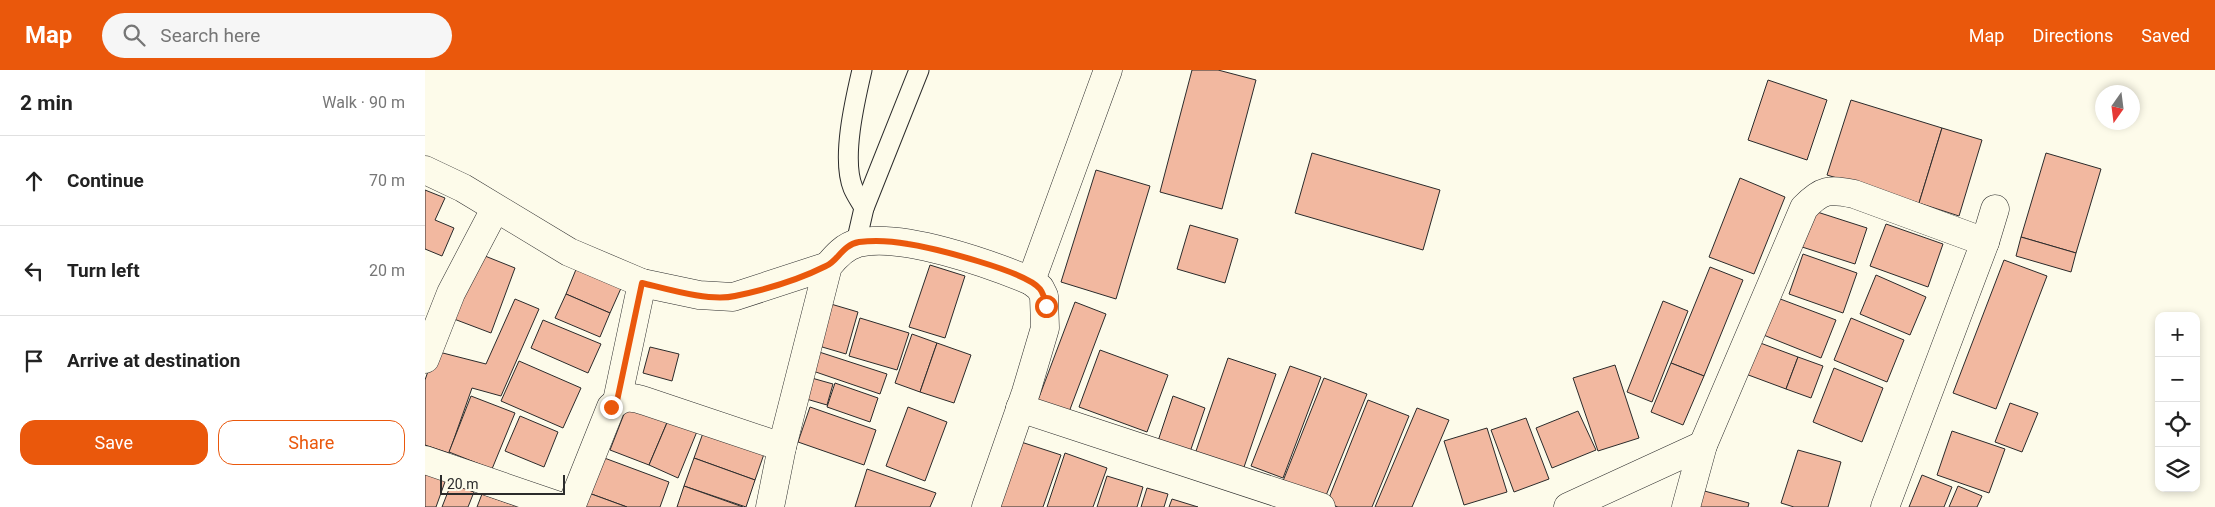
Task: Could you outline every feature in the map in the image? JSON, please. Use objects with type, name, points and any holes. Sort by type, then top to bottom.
[{"type":"street","points":[[1031,281],[1108,70]]},
{"type":"street","points":[[425,170],[463,188],[569,252],[642,283],[699,296],[733,297],[828,266],[845,248],[856,243],[874,241],[907,243],[986,264],[1031,281],[1040,288],[1044,296],[1045,328],[986,507]]},
{"type":"street","points":[[1686,507],[1703,445],[1805,208],[1816,196],[1831,190],[1854,194],[1985,242]]},
{"type":"street","points":[[425,358],[451,293],[495,209]]},
{"type":"street","points":[[1885,507],[1985,242],[1995,209]]},
{"type":"street","points":[[770,507],[782,446],[828,266]]},
{"type":"street","points":[[617,401],[642,283]]},
{"type":"street","points":[[571,507],[606,417],[611,407],[625,397],[632,397],[782,446]]},
{"type":"street","points":[[1020,408],[1321,507]]},
{"type":"street","points":[[1568,507],[1703,445]]},
{"type":"street","points":[[425,460],[562,507]]},
{"type":"lane","points":[[863,70],[857,94],[847,156],[853,187],[864,208]]},
{"type":"lane","points":[[856,243],[864,208],[919,70]]},
{"type":"building","points":[[1192,70],[1218,70],[1256,80],[1222,209],[1160,192]]},
{"type":"building","points":[[1768,80],[1827,100],[1807,160],[1748,140]]},
{"type":"building","points":[[1851,100],[1942,128],[1919,203],[1827,175]]},
{"type":"building","points":[[1942,128],[1982,140],[1959,216],[1919,203]]},
{"type":"building","points":[[1312,153],[1440,190],[1423,250],[1295,213]]},
{"type":"building","points":[[2046,153],[2101,169],[2076,253],[2021,237]]},
{"type":"building","points":[[1096,170],[1150,186],[1116,299],[1061,282]]},
{"type":"building","points":[[1740,178],[1785,197],[1754,274],[1709,257]]},
{"type":"building","points":[[425,190],[445,198],[435,220],[454,228],[442,256],[425,249]]},
{"type":"building","points":[[1811,210],[1867,228],[1855,264],[1799,246]]},
{"type":"building","points":[[1886,224],[1943,244],[1928,287],[1870,266]]},
{"type":"building","points":[[1190,225],[1238,239],[1225,283],[1177,269]]},
{"type":"building","points":[[2021,237],[2076,253],[2071,272],[2016,256]]},
{"type":"building","points":[[480,254],[515,268],[491,333],[454,319]]},
{"type":"building","points":[[1803,254],[1857,273],[1843,313],[1789,294]]},
{"type":"building","points":[[2004,260],[2047,276],[1996,409],[1953,393]]},
{"type":"building","points":[[930,265],[965,276],[945,338],[909,327]]},
{"type":"building","points":[[577,267],[622,286],[610,313],[566,294]]},
{"type":"building","points":[[1710,267],[1743,280],[1704,376],[1671,363]]},
{"type":"building","points":[[1876,275],[1926,297],[1910,335],[1860,314]]},
{"type":"building","points":[[566,294],[610,313],[600,337],[555,318]]},
{"type":"building","points":[[1775,297],[1836,320],[1821,358],[1761,334]]},
{"type":"building","points":[[515,299],[539,309],[501,396],[472,388],[449,453],[425,445],[425,380],[435,351],[486,364]]},
{"type":"building","points":[[1663,301],[1688,311],[1652,402],[1627,392]]},
{"type":"building","points":[[824,302],[858,312],[846,354],[812,344]]},
{"type":"building","points":[[1075,302],[1106,314],[1069,412],[1038,400]]},
{"type":"building","points":[[860,318],[909,333],[897,370],[849,356]]},
{"type":"building","points":[[1851,318],[1904,340],[1887,382],[1834,360]]},
{"type":"building","points":[[543,320],[601,344],[588,373],[531,348]]},
{"type":"building","points":[[912,334],[937,343],[920,392],[895,383]]},
{"type":"building","points":[[1755,341],[1798,357],[1786,389],[1743,373]]},
{"type":"building","points":[[937,343],[971,355],[954,403],[920,392]]},
{"type":"building","points":[[650,347],[679,354],[672,381],[643,373]]},
{"type":"building","points":[[813,350],[887,374],[880,394],[807,369]]},
{"type":"building","points":[[1100,350],[1168,375],[1147,432],[1079,407]]},
{"type":"building","points":[[1798,357],[1823,366],[1811,398],[1786,389]]},
{"type":"building","points":[[1228,358],[1276,374],[1243,470],[1195,454]]},
{"type":"building","points":[[519,361],[581,388],[563,428],[501,401]]},
{"type":"building","points":[[1671,363],[1704,376],[1683,425],[1651,412]]},
{"type":"building","points":[[1615,365],[1639,438],[1598,451],[1573,378]]},
{"type":"building","points":[[1290,366],[1321,377],[1283,478],[1251,466]]},
{"type":"building","points":[[1834,368],[1883,388],[1862,442],[1813,422]]},
{"type":"building","points":[[801,375],[833,384],[827,405],[796,396]]},
{"type":"building","points":[[1324,378],[1367,394],[1323,503],[1281,486]]},
{"type":"building","points":[[835,383],[878,398],[870,422],[827,407]]},
{"type":"building","points":[[471,396],[515,413],[492,469],[449,452]]},
{"type":"building","points":[[1173,396],[1205,408],[1189,455],[1157,444]]},
{"type":"building","points":[[1368,400],[1409,416],[1372,507],[1338,507],[1327,503]]},
{"type":"building","points":[[629,401],[669,418],[649,465],[610,450]]},
{"type":"building","points":[[2010,403],[2038,413],[2022,452],[1995,442]]},
{"type":"building","points":[[810,407],[876,430],[864,465],[798,442]]},
{"type":"building","points":[[908,407],[947,422],[925,481],[886,466]]},
{"type":"building","points":[[1417,408],[1449,420],[1412,507],[1375,507]]},
{"type":"building","points":[[1578,411],[1596,450],[1552,468],[1536,428]]},
{"type":"building","points":[[520,416],[558,432],[544,467],[505,451]]},
{"type":"building","points":[[669,418],[698,429],[678,478],[649,465]]},
{"type":"building","points":[[1526,418],[1549,479],[1514,492],[1491,430]]},
{"type":"building","points":[[1487,428],[1507,492],[1464,505],[1444,441]]},
{"type":"building","points":[[1952,431],[2005,449],[1989,493],[1937,475]]},
{"type":"building","points":[[703,433],[764,454],[755,480],[694,458]]},
{"type":"building","points":[[1015,440],[1061,455],[1043,507],[995,507]]},
{"type":"building","points":[[1798,450],[1841,462],[1828,507],[1794,507],[1781,503]]},
{"type":"building","points":[[1065,453],[1107,468],[1093,507],[1047,507]]},
{"type":"building","points":[[599,456],[669,482],[660,507],[627,507],[586,492]]},
{"type":"building","points":[[694,458],[755,480],[746,507],[684,486]]},
{"type":"building","points":[[867,469],[936,493],[930,507],[855,507]]},
{"type":"building","points":[[425,471],[446,479],[436,507],[425,507]]},
{"type":"building","points":[[1922,475],[1952,487],[1944,507],[1909,507]]},
{"type":"building","points":[[1107,476],[1143,487],[1137,507],[1097,507]]},
{"type":"building","points":[[451,484],[474,492],[468,507],[442,507]]},
{"type":"building","points":[[684,486],[743,507],[677,507]]},
{"type":"building","points":[[1958,486],[1982,496],[1977,507],[1949,507]]},
{"type":"building","points":[[1147,488],[1168,494],[1164,507],[1141,507]]},
{"type":"building","points":[[1697,489],[1749,503],[1748,507],[1692,507]]},
{"type":"building","points":[[586,492],[627,507],[580,507]]},
{"type":"building","points":[[482,494],[519,507],[477,507]]},
{"type":"building","points":[[1172,499],[1198,507],[1169,507]]},
{"type":"route","points":[[611,407],[617,401],[642,283],[699,296],[733,297],[828,266],[845,248],[856,243],[874,241],[907,243],[955,255],[986,264],[1031,281],[1040,288],[1046,306]]}]
